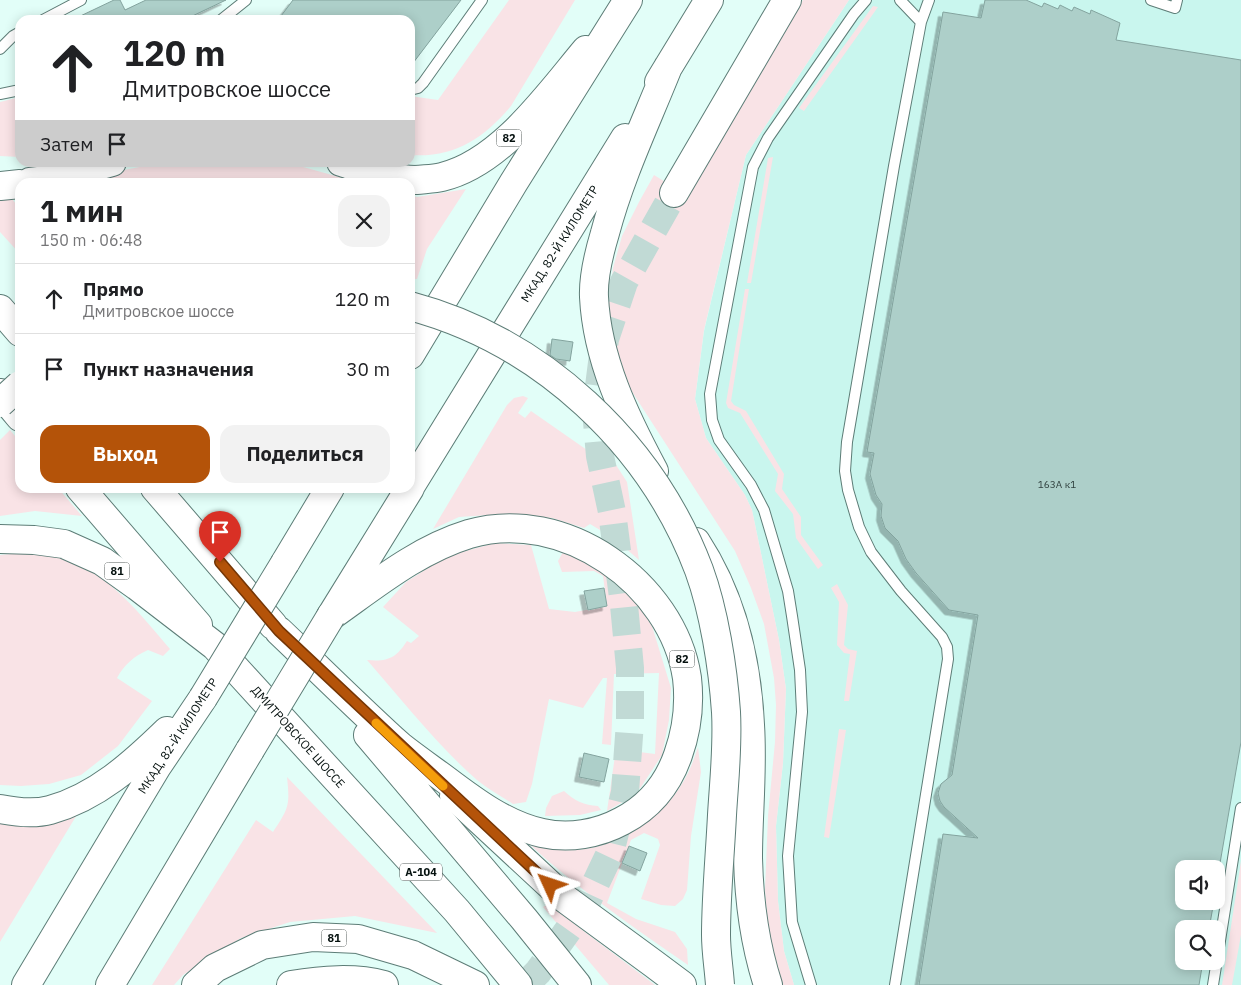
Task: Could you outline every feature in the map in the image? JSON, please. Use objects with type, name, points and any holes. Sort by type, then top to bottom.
[{"type":"main road","name":"МКАД, 82-Й КИЛОМЕТР","points":[[415,479],[709,0]]},
{"type":"main road","points":[[674,193],[787,0]]},
{"type":"main road","points":[[415,347],[514,182],[628,1]]},
{"type":"main road","name":"82","points":[[415,180],[442,177],[473,165],[505,143],[543,102],[628,1]]},
{"type":"main road","points":[[668,67],[614,199],[599,255],[594,295],[600,341],[615,392],[659,480],[707,559],[724,593],[739,643],[748,696],[750,727],[748,859],[751,897],[761,965],[768,985]]},
{"type":"main road","points":[[54,178],[94,167]]},
{"type":"main road","name":"82","points":[[356,167],[373,173],[402,178]]},
{"type":"main road","points":[[0,186],[15,184]]},
{"type":"main road","points":[[415,308],[482,332],[540,366],[572,391],[626,445],[654,482],[691,551],[700,572],[712,618],[720,661],[726,713],[726,761],[716,936],[720,985]]},
{"type":"main road","points":[[0,309],[15,326]]},
{"type":"main road","points":[[0,402],[15,389]]},
{"type":"main road","points":[[0,393],[15,411]]},
{"type":"main road","name":"ДМИТРОВСКОЕ ШОССЕ","points":[[84,493],[215,646],[457,911],[518,985]]},
{"type":"main road","points":[[159,493],[524,919],[577,985]]},
{"type":"main road","name":"МКАД, 82-Й КИЛОМЕТР","points":[[26,985],[156,768],[203,698],[327,493]]},
{"type":"main road","name":"МКАД, 82-Й КИЛОМЕТР","points":[[110,985],[406,493]]},
{"type":"main road","name":"82","points":[[331,616],[402,566],[423,553],[446,543],[471,534],[501,529],[533,529],[569,538],[603,555],[634,580],[663,615],[681,655],[687,678],[687,722],[683,742],[675,764],[662,788],[649,804],[607,829],[584,835],[565,835],[542,833],[517,824],[491,812],[402,748]]},
{"type":"main road","name":"81","points":[[0,539],[34,540],[64,544],[102,562],[137,586],[215,646]]},
{"type":"main road","points":[[279,631],[564,898],[682,985]]},
{"type":"main road","points":[[0,809],[15,812],[48,811],[73,801],[108,783],[145,753],[203,698]]},
{"type":"main road","name":"81","points":[[196,985],[215,968],[262,945],[313,937],[358,939],[413,955],[474,985]]},
{"type":"main road","points":[[292,985],[320,980],[384,985]]},
{"type":"lane","points":[[52,15],[81,0]]},
{"type":"lane","points":[[228,15],[246,0]]},
{"type":"lane","points":[[415,89],[423,83],[482,0]]},
{"type":"lane","points":[[811,985],[792,922],[788,856],[802,712],[800,670],[788,591],[764,510],[719,440],[712,420],[710,394],[753,167],[768,138],[854,14],[866,0]]},
{"type":"lane","points":[[900,0],[921,22]]},
{"type":"lane","points":[[895,985],[948,659],[947,647],[934,626],[901,591],[871,552],[859,526],[848,490],[845,471],[847,442],[872,295],[921,22],[929,0]]},
{"type":"lane","points":[[1151,0],[1175,8],[1177,0]]},
{"type":"lane","points":[[0,49],[15,35]]},
{"type":"lane","points":[[0,94],[15,91]]},
{"type":"lane","points":[[1213,985],[1241,808]]},
{"type":"shaded area","points":[[509,0],[575,0],[511,106],[490,128],[454,150],[415,155],[415,97],[438,100]]},
{"type":"shaded area","points":[[803,0],[849,0],[746,155],[704,330],[695,399],[706,438],[745,495],[752,510],[779,640],[786,689],[783,763],[776,826],[778,901],[784,951],[794,985],[782,985],[777,975],[768,928],[765,890],[776,705],[774,678],[764,624],[735,551],[618,370],[610,333],[609,303],[613,268],[622,236],[654,175],[688,196]]},
{"type":"shaded area","points":[[849,0],[1241,0],[1241,985],[794,985],[784,951],[778,901],[776,826],[783,763],[786,689],[779,640],[752,510],[745,495],[706,438],[695,399],[704,331],[746,155]]},
{"type":"shaded area","points":[[873,6],[878,7],[804,111],[799,108]]},
{"type":"shaded area","points":[[15,98],[15,157],[0,156],[0,102]]},
{"type":"shaded area","points":[[773,157],[751,283],[747,283],[768,158]]},
{"type":"shaded area","points":[[140,167],[303,167],[343,178],[83,178]]},
{"type":"shaded area","points":[[466,189],[427,249],[417,279],[415,279],[415,196]]},
{"type":"shaded area","points":[[0,193],[8,194],[15,203],[15,248],[0,232]]},
{"type":"shaded area","points":[[745,289],[749,289],[731,401],[734,405],[746,411],[784,474],[782,489],[801,517],[801,535],[823,565],[818,569],[796,538],[793,514],[775,491],[778,474],[740,413],[728,408],[726,403]]},
{"type":"shaded area","points":[[523,396],[528,398],[518,413],[525,418],[531,411],[587,450],[609,454],[627,482],[639,560],[615,539],[590,524],[584,528],[552,518],[505,514],[459,517],[433,529],[507,405],[514,398]]},
{"type":"shaded area","points":[[10,430],[15,436],[15,493],[62,493],[82,516],[35,511],[0,516],[0,440]]},
{"type":"shaded area","points":[[495,543],[531,545],[549,609],[575,612],[607,606],[603,576],[594,571],[562,572],[558,561],[564,550],[597,565],[628,589],[652,626],[671,688],[669,720],[662,755],[641,787],[628,799],[607,811],[616,749],[655,754],[659,673],[614,674],[611,745],[602,744],[607,678],[603,678],[583,708],[549,699],[532,784],[526,802],[513,804],[481,783],[462,767],[420,722],[367,660],[391,658],[407,641],[411,643],[419,636],[383,607],[406,582],[447,556]]},
{"type":"shaded area","points":[[33,552],[67,559],[98,575],[124,598],[170,649],[163,656],[148,650],[143,652],[126,665],[117,678],[152,701],[118,746],[81,775],[49,784],[0,785],[0,555]]},
{"type":"shaded area","points":[[837,584],[848,605],[844,645],[848,649],[857,651],[849,701],[844,701],[850,654],[844,653],[837,645],[839,602],[831,588]]},
{"type":"shaded area","points":[[839,729],[846,730],[829,838],[824,837]]},
{"type":"shaded area","points":[[698,747],[701,772],[691,836],[687,890],[683,899],[675,906],[661,905],[641,899],[660,845],[658,839],[644,833],[631,840],[607,903],[636,919],[675,932],[687,949],[688,965],[586,892],[529,844],[556,850],[579,850],[617,840],[635,831],[666,805],[678,790],[689,770]]},
{"type":"shaded area","points":[[287,777],[437,933],[355,916],[290,922],[241,938],[183,975],[174,985],[152,985],[256,820],[273,832],[287,806]]},
{"type":"shaded area","points":[[564,791],[576,800],[588,805],[598,806],[601,810],[580,815],[545,816],[546,808],[552,796]]},
{"type":"shaded area","points":[[78,813],[0,942],[0,820]]},
{"type":"shaded area","points":[[1241,861],[1241,935],[1232,985],[1222,985]]},
{"type":"shaded area","points":[[548,904],[655,985],[609,985],[543,907]]},
{"type":"building","points":[[114,0],[120,0],[125,10],[146,0],[226,0],[194,15],[82,15]]},
{"type":"building","points":[[293,0],[461,0],[415,60],[415,15],[282,15]]},
{"type":"building","points":[[985,0],[1026,0],[1042,7],[1044,3],[1058,9],[1060,5],[1072,11],[1074,7],[1090,14],[1091,10],[1120,23],[1116,40],[1241,60],[1241,742],[1221,860],[1175,860],[1175,910],[1212,910],[1211,920],[1175,920],[1175,970],[1202,970],[1199,985],[919,985],[943,834],[978,838],[944,807],[938,793],[941,784],[952,775],[978,615],[949,610],[906,559],[898,541],[885,528],[881,516],[882,504],[876,495],[870,474],[874,453],[867,452],[943,12],[981,18]]},
{"type":"building","points":[[552,339],[573,342],[570,361],[556,359],[550,355]]},
{"type":"building","points":[[604,588],[607,606],[588,610],[584,591]]},
{"type":"building","points":[[584,753],[609,759],[604,782],[579,777]]},
{"type":"building","points":[[629,846],[647,853],[640,871],[622,863]]},
{"type":"tunnel","points":[[525,985],[538,972],[584,908],[610,853],[625,792],[630,722],[630,668],[612,512],[600,456],[596,410],[605,339],[624,282],[674,193]]},
{"type":"slow traffic","points":[[376,723],[443,786]]},
{"type":"route","points":[[220,562],[279,631],[550,885]]}]
